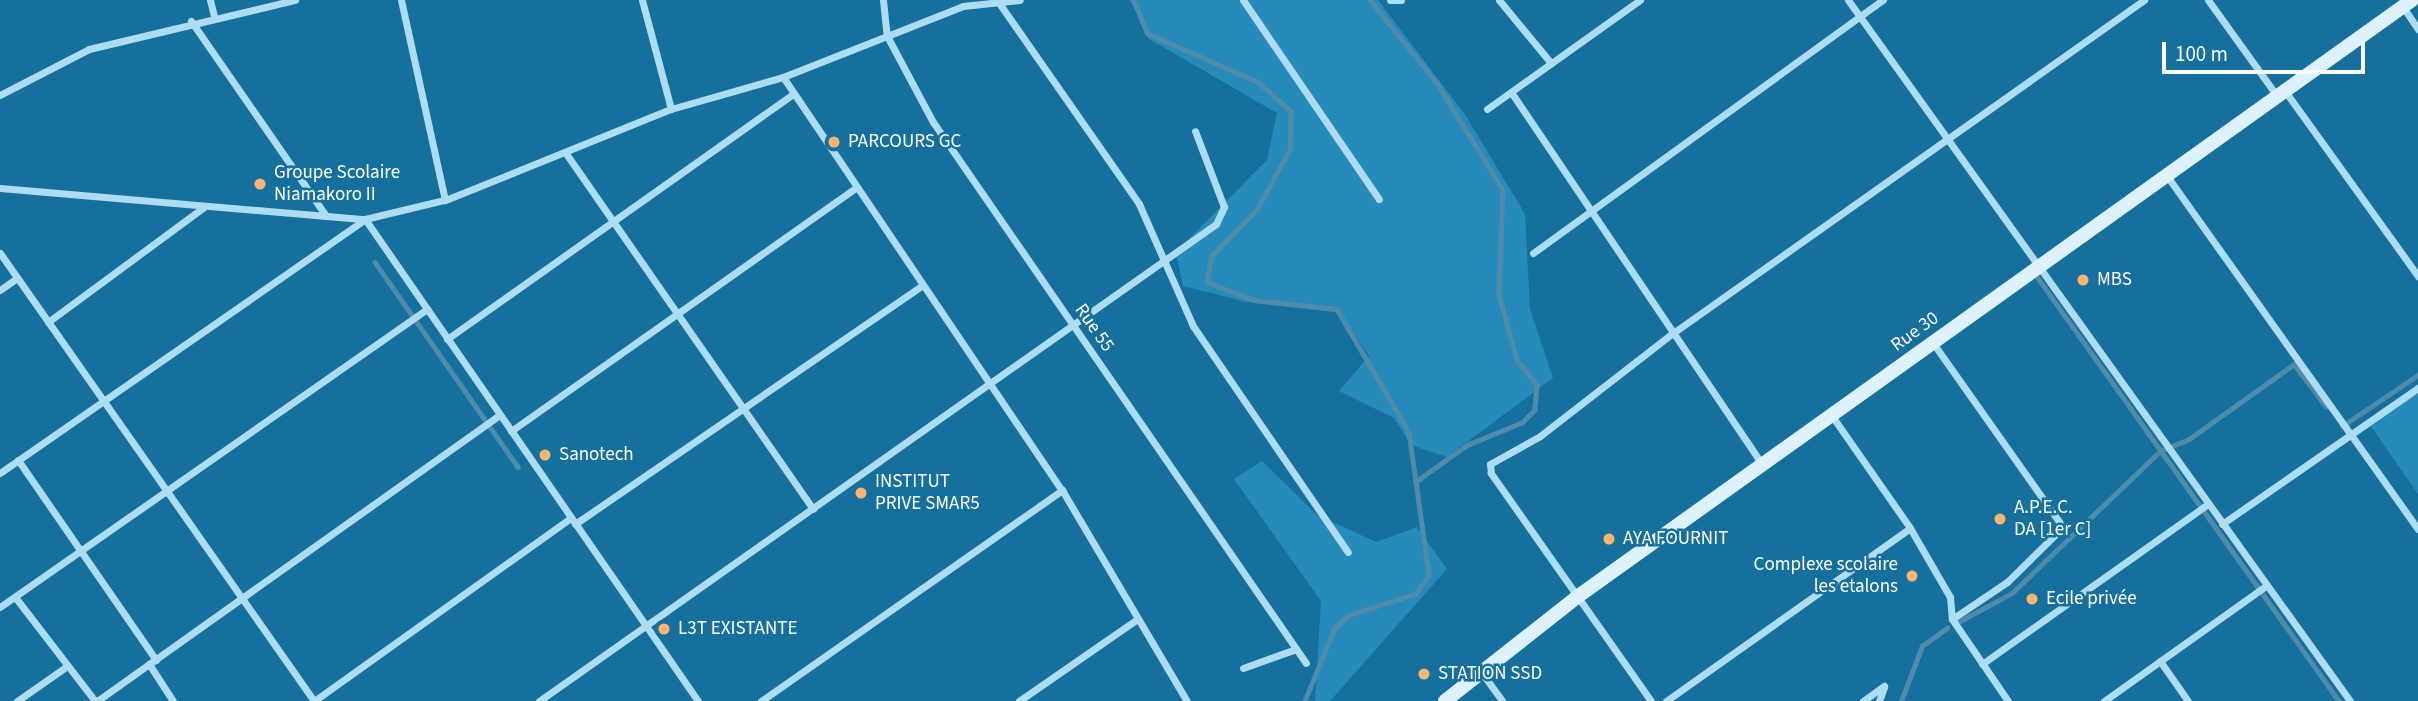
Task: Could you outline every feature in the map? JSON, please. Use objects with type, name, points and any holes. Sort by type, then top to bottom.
[{"type":"main road","name":"Rue 30","points":[[1445,701],[1577,597],[2407,4]]},
{"type":"street","points":[[210,0],[214,16]]},
{"type":"street","points":[[0,95],[89,49],[191,21],[295,0]]},
{"type":"street","points":[[401,0],[445,200]]},
{"type":"street","points":[[642,0],[671,109]]},
{"type":"street","name":"Rue 55","points":[[883,0],[887,36],[933,122],[1306,663]]},
{"type":"street","points":[[0,188],[365,219],[445,200],[567,155],[671,109],[783,77],[963,3],[1020,0]]},
{"type":"street","points":[[1243,0],[1379,199]]},
{"type":"street","points":[[1390,0],[1401,0]]},
{"type":"street","points":[[1499,0],[1551,63]]},
{"type":"street","points":[[1487,109],[1640,0]]},
{"type":"street","points":[[1848,0],[2350,701]]},
{"type":"street","points":[[1533,253],[1589,207],[1883,0]]},
{"type":"street","points":[[1651,701],[1577,597],[1490,464],[1540,436],[1673,333],[2144,0]]},
{"type":"street","points":[[2208,0],[2418,276]]},
{"type":"street","points":[[999,3],[1139,204],[1168,262],[1193,326],[1348,552]]},
{"type":"street","points":[[2407,4],[2418,29]]},
{"type":"street","points":[[191,21],[326,216]]},
{"type":"street","points":[[783,77],[854,189],[1062,490],[1136,620],[1187,701]]},
{"type":"street","points":[[1511,93],[1762,464]]},
{"type":"street","points":[[447,339],[609,219],[792,94]]},
{"type":"street","points":[[539,701],[1168,262],[1223,216],[1195,131]]},
{"type":"street","points":[[567,155],[813,509]]},
{"type":"street","points":[[2167,176],[2418,529]]},
{"type":"street","points":[[511,430],[854,189]]},
{"type":"street","points":[[48,322],[204,207]]},
{"type":"street","points":[[365,219],[698,701]]},
{"type":"street","points":[[0,473],[365,219]]},
{"type":"street","points":[[0,253],[314,701],[573,521],[921,286]]},
{"type":"street","points":[[0,290],[17,278]]},
{"type":"street","points":[[0,607],[427,309]]},
{"type":"street","points":[[1933,343],[2063,527],[2007,582],[1952,620]]},
{"type":"street","points":[[2222,524],[2348,431],[2418,388]]},
{"type":"street","points":[[15,597],[96,701],[500,415]]},
{"type":"street","points":[[1832,416],[1909,528],[1950,597],[1952,620],[2008,701]]},
{"type":"street","points":[[18,460],[152,662],[173,701]]},
{"type":"street","points":[[761,701],[1062,490]]},
{"type":"street","points":[[1982,664],[2208,504]]},
{"type":"street","points":[[1666,701],[1909,528]]},
{"type":"street","points":[[2104,701],[2266,586]]},
{"type":"street","points":[[1019,701],[1136,620]]},
{"type":"street","points":[[1243,668],[1297,649]]},
{"type":"street","points":[[2160,661],[2188,701]]},
{"type":"street","points":[[17,701],[67,666]]},
{"type":"street","points":[[1482,673],[1502,701]]},
{"type":"street","points":[[1863,701],[1884,686],[1879,701]]},
{"type":"shaded area","points":[[1130,0],[1378,0],[1466,116],[1525,214],[1530,309],[1553,378],[1447,457],[1411,445],[1394,418],[1339,391],[1369,356],[1341,313],[1247,302],[1183,286],[1176,252],[1267,160],[1277,113],[1149,39]]},
{"type":"shaded area","points":[[2418,392],[2418,494],[2370,425]]},
{"type":"shaded area","points":[[1262,461],[1317,515],[1376,542],[1417,527],[1447,569],[1330,701],[1315,701],[1321,601],[1234,479]]},
{"type":"waterway","points":[[1134,0],[1147,33],[1258,82],[1291,111],[1290,150],[1257,210],[1212,256],[1207,282],[1254,300],[1337,309],[1409,432],[1429,575],[1416,594],[1350,615],[1335,628],[1305,701]]},
{"type":"waterway","points":[[1370,0],[1437,83],[1503,190],[1499,294],[1517,360],[1537,385],[1535,410],[1522,423],[1468,445],[1416,482]]},
{"type":"waterway","points":[[375,262],[518,467]]},
{"type":"waterway","points":[[2038,278],[2339,701]]},
{"type":"waterway","points":[[1958,622],[2012,593],[2160,451],[2189,439],[2294,364],[2326,406]]},
{"type":"waterway","points":[[2342,426],[2418,375]]},
{"type":"waterway","points":[[1901,701],[1922,646],[1947,628]]},
{"type":"place","name":"PARCOURS GC","points":[[834,142]]},
{"type":"place","name":"Groupe Scolaire Niamakoro II","points":[[260,184]]},
{"type":"place","name":"MBS","points":[[2083,280]]},
{"type":"place","name":"Sanotech","points":[[545,455]]},
{"type":"place","name":"INSTITUT PRIVE SMAR5","points":[[861,493]]},
{"type":"place","name":"A.P.E.C. DA [1er C]","points":[[2000,519]]},
{"type":"place","name":"AYA FOURNIT","points":[[1609,539]]},
{"type":"place","name":"Complexe scolaire les etalons","points":[[1912,576]]},
{"type":"place","name":"Ecile privée","points":[[2032,599]]},
{"type":"place","name":"L3T EXISTANTE","points":[[664,629]]},
{"type":"place","name":"STATION SSD","points":[[1424,674]]}]
